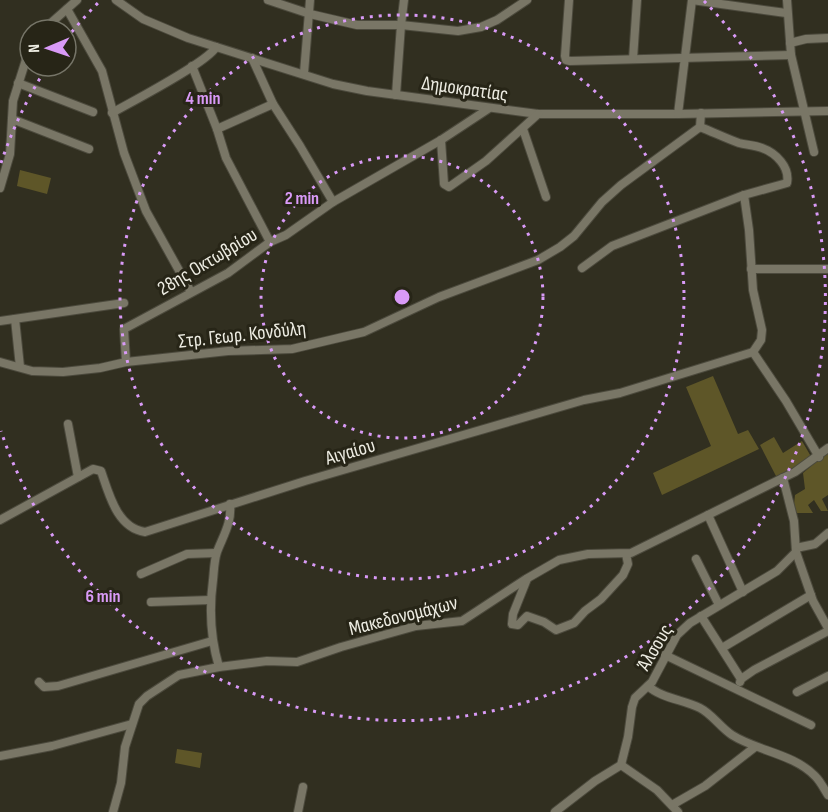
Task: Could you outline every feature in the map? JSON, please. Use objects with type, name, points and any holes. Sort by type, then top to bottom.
[{"type":"street","points":[[57,18],[74,0]]},
{"type":"street","name":"Δημοκρατίας","points":[[116,0],[143,19],[172,32],[351,88],[488,109],[538,114],[828,111]]},
{"type":"street","points":[[268,0],[310,15],[357,25],[400,25],[458,31],[481,27],[497,20],[526,0]]},
{"type":"street","points":[[304,73],[310,0]]},
{"type":"street","points":[[396,95],[400,25],[404,0]]},
{"type":"street","points":[[569,0],[566,60],[791,55]]},
{"type":"street","points":[[633,59],[637,0]]},
{"type":"street","points":[[678,114],[692,0],[786,13]]},
{"type":"street","points":[[787,0],[786,13],[791,55],[814,152]]},
{"type":"street","points":[[67,9],[102,71],[124,153],[146,211],[191,292]]},
{"type":"street","points":[[790,43],[806,39],[828,39]]},
{"type":"street","points":[[112,113],[192,66],[213,52],[216,47]]},
{"type":"street","points":[[252,58],[273,104],[333,202]]},
{"type":"street","points":[[192,66],[229,164],[270,243]]},
{"type":"street","points":[[1,185],[11,144],[13,101],[20,78]]},
{"type":"street","points":[[18,83],[93,112]]},
{"type":"street","points":[[217,129],[273,104]]},
{"type":"street","name":"28ης Οκτωβρίου","points":[[126,362],[124,329],[228,273],[333,202],[441,140],[488,109]]},
{"type":"street","points":[[582,268],[612,246],[744,195],[784,185],[788,178],[786,169],[778,157],[766,150],[732,141],[700,127],[701,113]]},
{"type":"street","points":[[441,140],[444,184],[449,187],[486,161],[538,114]]},
{"type":"street","points":[[12,119],[89,149]]},
{"type":"street","name":"Στρ. Γεωρ. Κονδύλη","points":[[0,362],[32,371],[63,372],[100,368],[126,362],[228,351],[292,348],[364,332],[439,297],[538,260],[560,247],[574,236],[602,202],[621,185],[700,127]]},
{"type":"street","points":[[523,129],[546,197]]},
{"type":"street","points":[[0,145],[11,144]]},
{"type":"street","points":[[744,195],[753,290],[762,330],[761,340],[753,352],[786,401],[819,457]]},
{"type":"street","points":[[751,269],[828,269]]},
{"type":"street","points":[[0,321],[124,303]]},
{"type":"street","points":[[15,319],[20,367]]},
{"type":"street","name":"Αιγαίου","points":[[0,520],[93,468],[101,471],[114,506],[129,526],[136,531],[145,532],[230,504],[584,400],[620,393],[753,352]]},
{"type":"street","points":[[68,424],[78,477]]},
{"type":"street","name":"Μακεδονομάχων","points":[[113,812],[118,795],[125,747],[139,704],[179,675],[267,661],[297,662],[416,626],[456,623],[488,606],[559,560],[570,556],[626,554],[805,467],[828,448]]},
{"type":"street","points":[[736,689],[741,680],[754,670],[828,629],[811,595],[796,550],[794,521],[783,478]]},
{"type":"street","points":[[219,667],[212,640],[209,611],[216,553],[224,539],[231,514],[230,504]]},
{"type":"street","points":[[708,515],[743,592]]},
{"type":"street","points":[[796,550],[815,544],[828,533]]},
{"type":"street","name":"Άλσους","points":[[621,765],[635,698],[648,686],[684,627],[777,571],[796,550]]},
{"type":"street","points":[[141,574],[187,554],[216,553]]},
{"type":"street","points":[[528,578],[513,614],[512,624],[519,626],[524,617],[529,616],[556,630],[573,623],[601,599],[623,575],[628,564],[626,554]]},
{"type":"street","points":[[696,559],[718,605]]},
{"type":"street","points":[[722,648],[811,595]]},
{"type":"street","points":[[151,602],[210,600]]},
{"type":"street","points":[[701,616],[741,680]]},
{"type":"street","points":[[39,682],[44,687],[58,686],[212,640]]},
{"type":"street","points":[[665,655],[811,725]]},
{"type":"street","points":[[797,692],[828,676]]},
{"type":"street","points":[[648,686],[659,693],[701,708],[732,735],[788,759],[811,772],[828,795]]},
{"type":"street","points":[[0,756],[52,746],[132,724]]},
{"type":"street","points":[[672,805],[705,786],[756,747]]},
{"type":"street","points":[[555,812],[595,781],[621,765],[657,790],[678,812]]},
{"type":"street","points":[[298,812],[303,787]]},
{"type":"shaded area","points":[[20,170],[51,178],[47,194],[17,186]]},
{"type":"shaded area","points":[[713,376],[738,434],[748,430],[759,449],[662,495],[653,473],[711,446],[686,387]]},
{"type":"shaded area","points":[[774,437],[783,453],[802,441],[813,460],[777,478],[760,445]]},
{"type":"shaded area","points":[[828,452],[828,495],[822,499],[828,511],[821,511],[814,500],[808,505],[813,513],[793,513],[795,495],[805,489],[803,473]]},
{"type":"shaded area","points":[[177,749],[202,753],[200,768],[175,763]]}]
